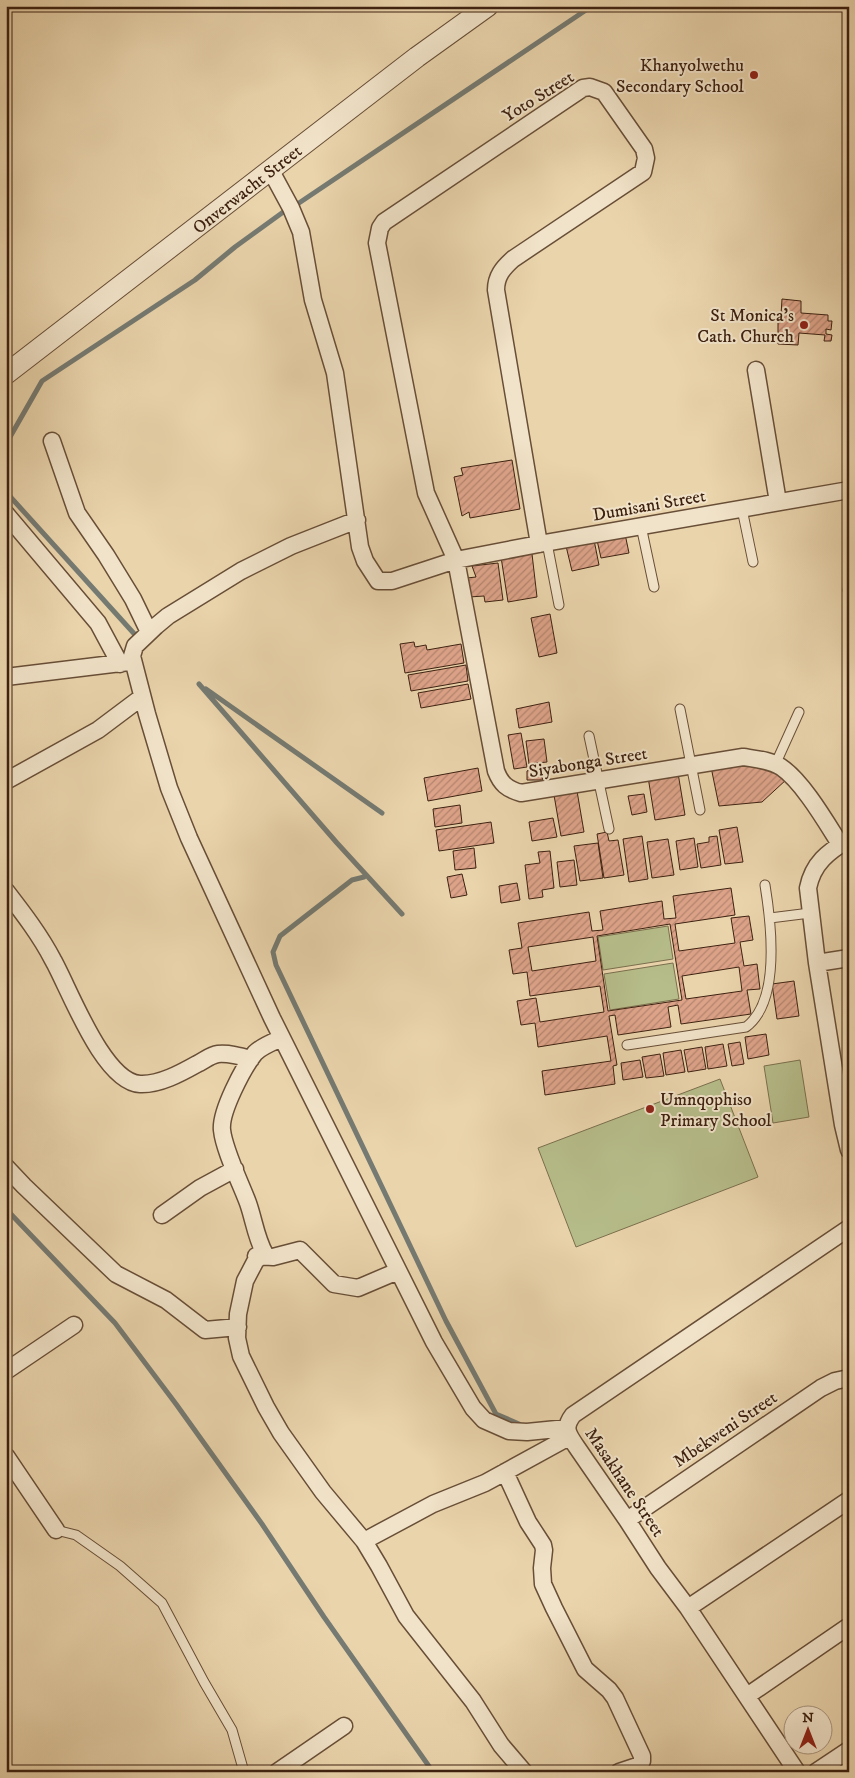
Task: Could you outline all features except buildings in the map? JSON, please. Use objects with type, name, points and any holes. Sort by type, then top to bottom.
[{"type":"street","name":"Onverwacht Street","points":[[6,374],[413,60],[488,6]]},
{"type":"street","name":"Yoto Street","points":[[456,560],[426,493],[377,243],[378,235],[384,222],[583,88],[590,87],[604,92],[644,150],[646,158],[643,172],[513,259],[505,266],[496,281],[496,290],[543,543]]},
{"type":"street","points":[[127,663],[133,650],[149,632],[168,616],[241,571],[291,546],[357,520],[335,373],[313,300],[303,242],[291,208],[271,171]]},
{"type":"street","points":[[756,370],[778,502]]},
{"type":"street","points":[[52,441],[77,513],[124,584],[149,632]]},
{"type":"street","name":"Dumisani Street","points":[[357,520],[360,547],[365,561],[378,581],[392,581],[456,560],[849,490]]},
{"type":"street","points":[[6,514],[98,623],[127,663],[142,697],[169,788],[189,838],[282,1038],[360,1191],[398,1271],[434,1342],[473,1408],[484,1420],[509,1431],[568,1433]]},
{"type":"street","name":"Siyabonga Street","points":[[456,560],[496,771],[499,779],[508,788],[520,793],[743,757],[780,767],[796,780],[844,842]]},
{"type":"street","points":[[6,677],[127,663]]},
{"type":"street","points":[[6,782],[98,730],[142,697]]},
{"type":"street","points":[[844,842],[824,857],[810,876],[808,888],[817,963],[843,1088],[849,1150]]},
{"type":"street","points":[[6,891],[32,924],[54,960],[82,1020],[99,1049],[122,1076],[132,1082],[141,1084],[158,1081],[177,1074],[217,1054],[234,1054],[251,1060]]},
{"type":"street","points":[[817,963],[849,958]]},
{"type":"street","points":[[282,1038],[256,1052],[242,1073],[234,1090],[222,1125],[224,1140],[253,1218],[259,1243],[265,1254],[259,1256],[256,1260],[245,1281],[238,1314],[238,1338],[242,1356],[266,1407],[281,1432],[323,1492],[364,1541],[406,1616],[473,1701],[501,1745],[524,1772]]},
{"type":"street","points":[[6,1167],[116,1274],[166,1300],[204,1330],[238,1327]]},
{"type":"street","points":[[162,1214],[200,1188],[235,1169]]},
{"type":"street","name":"Masakhane Street","points":[[797,1772],[568,1433],[568,1422],[573,1415],[849,1228]]},
{"type":"street","points":[[259,1256],[273,1257],[300,1250],[334,1284],[358,1288],[398,1271]]},
{"type":"street","points":[[6,1371],[74,1325]]},
{"type":"street","name":"Mbekweni Street","points":[[628,1520],[821,1388],[835,1381],[849,1378]]},
{"type":"street","points":[[364,1541],[433,1504],[485,1483],[568,1433]]},
{"type":"street","points":[[6,1456],[56,1530]]},
{"type":"street","points":[[505,1472],[528,1522],[543,1545],[543,1584],[554,1608],[585,1669],[609,1690],[615,1698],[642,1756],[640,1765],[618,1772]]},
{"type":"street","points":[[688,1608],[849,1500]]},
{"type":"street","points":[[747,1696],[849,1626]]},
{"type":"street","points":[[277,1772],[344,1726]]},
{"type":"street","points":[[816,1772],[849,1750]]},
{"type":"lane","points":[[742,509],[753,562]]},
{"type":"lane","points":[[641,526],[654,587]]},
{"type":"lane","points":[[543,543],[559,605]]},
{"type":"lane","points":[[680,709],[700,810]]},
{"type":"lane","points":[[775,765],[799,712]]},
{"type":"lane","points":[[589,736],[609,829]]},
{"type":"lane","points":[[628,1045],[746,1027],[752,1023],[761,1007],[768,984],[770,965],[770,918],[765,885]]},
{"type":"lane","points":[[770,918],[810,913]]},
{"type":"lane","points":[[56,1530],[76,1535],[120,1566],[162,1603],[232,1730],[244,1772]]},
{"type":"green space","points":[[668,926],[673,959],[603,970],[598,937]]},
{"type":"green space","points":[[673,963],[679,999],[610,1010],[604,974]]},
{"type":"green space","points":[[800,1060],[809,1117],[773,1123],[764,1066]]},
{"type":"green space","points":[[720,1079],[758,1177],[576,1247],[538,1148]]},
{"type":"waterway","points":[[296,205],[592,6]]},
{"type":"waterway","points":[[6,444],[42,381],[195,280],[235,247],[286,210]]},
{"type":"waterway","points":[[6,492],[138,638]]},
{"type":"waterway","points":[[199,684],[337,843],[402,914]]},
{"type":"waterway","points":[[206,689],[382,813]]},
{"type":"waterway","points":[[366,875],[352,880],[280,936],[273,952],[276,965],[446,1321],[496,1414],[519,1424]]},
{"type":"waterway","points":[[6,1209],[115,1323],[262,1524],[324,1617],[433,1772]]},
{"type":"place","name":"Khanyolwethu Secondary School","points":[[754,75]]},
{"type":"place","name":"St Monica's Cath. Church","points":[[804,325]]},
{"type":"place","name":"Umnqophiso Primary School","points":[[650,1109]]}]
